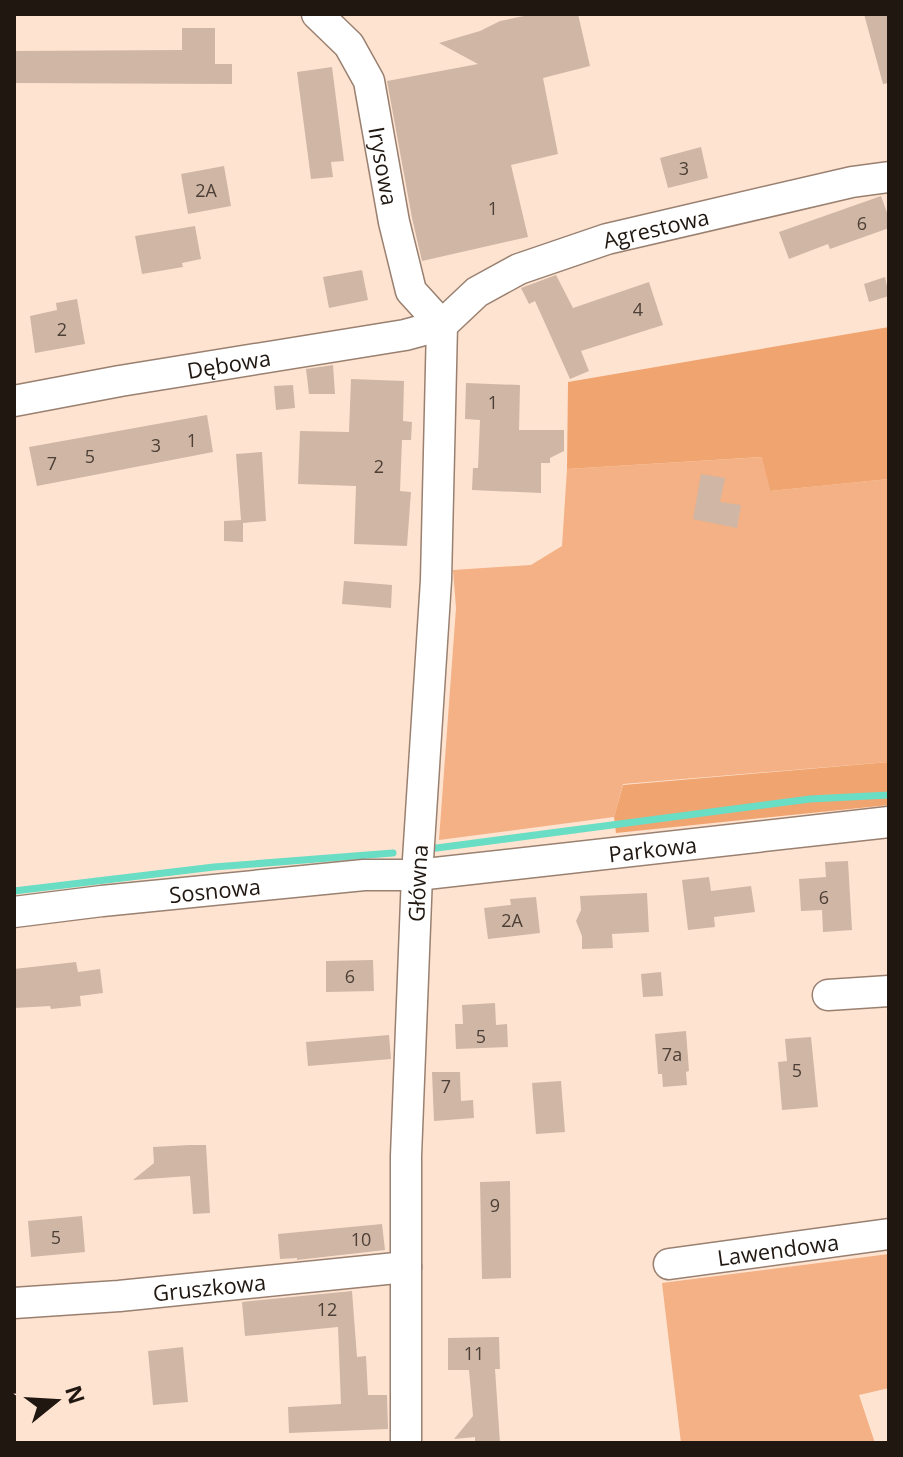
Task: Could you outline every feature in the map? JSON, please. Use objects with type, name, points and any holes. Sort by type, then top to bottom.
[{"type":"street","name":"Irysowa","points":[[317,14],[349,45],[369,81],[394,222],[411,291],[442,325]]},
{"type":"street","name":"Agrestowa","points":[[442,325],[477,292],[519,269],[607,239],[852,182],[889,177]]},
{"type":"street","name":"Dębowa","points":[[14,401],[405,335],[442,325]]},
{"type":"street","name":"Główna","points":[[406,1443],[406,1156],[417,875],[436,580],[442,325]]},
{"type":"street","name":"Parkowa","points":[[417,875],[889,822]]},
{"type":"street","name":"Sosnowa","points":[[14,912],[349,877],[417,875]]},
{"type":"street","points":[[828,995],[889,991]]},
{"type":"street","name":"Lawendowa","points":[[669,1264],[889,1234]]},
{"type":"street","name":"Gruszkowa","points":[[14,1303],[119,1296],[406,1267]]},
{"type":"shaded area","points":[[889,327],[889,479],[770,491],[762,457],[567,469],[568,382]]},
{"type":"shaded area","points":[[763,457],[770,491],[889,479],[889,762],[623,784],[614,817],[439,840],[456,608],[453,570],[531,565],[562,546],[567,469]]},
{"type":"shaded area","points":[[889,762],[889,805],[616,833],[614,817],[623,785]]},
{"type":"shaded area","points":[[889,1254],[889,1388],[859,1395],[875,1443],[681,1443],[662,1283]]},
{"type":"building","points":[[534,14],[578,14],[590,66],[543,78],[558,154],[511,165],[528,237],[422,261],[387,81],[478,64],[439,43],[480,31],[500,21]]},
{"type":"building","points":[[864,14],[889,14],[889,83],[883,84]]},
{"type":"building","points":[[182,28],[215,28],[215,64],[232,64],[232,84],[14,83],[14,51],[182,50]]},
{"type":"building","points":[[332,67],[344,161],[331,162],[333,177],[311,179],[297,72]]},
{"type":"building","points":[[701,147],[708,178],[668,188],[660,158]]},
{"type":"building","points":[[224,166],[231,206],[188,214],[181,174]]},
{"type":"building","points":[[881,196],[889,218],[889,228],[830,249],[828,244],[789,259],[779,232]]},
{"type":"building","points":[[195,226],[201,259],[182,263],[183,267],[142,274],[135,236]]},
{"type":"building","points":[[362,270],[368,300],[329,308],[323,277]]},
{"type":"building","points":[[556,275],[573,308],[649,282],[663,325],[581,351],[589,371],[570,379],[535,301],[529,304],[521,288]]},
{"type":"building","points":[[885,277],[889,296],[869,302],[864,284]]},
{"type":"building","points":[[77,299],[85,344],[35,353],[30,316],[57,310],[56,303]]},
{"type":"building","points":[[333,365],[335,394],[309,394],[306,369]]},
{"type":"building","points":[[351,379],[404,381],[403,421],[412,422],[411,440],[402,440],[400,491],[411,492],[407,546],[354,544],[356,486],[298,484],[300,431],[349,432]]},
{"type":"building","points":[[466,383],[520,385],[519,430],[564,430],[564,451],[550,458],[550,463],[541,463],[541,493],[472,490],[473,468],[478,468],[480,420],[465,419]]},
{"type":"building","points":[[293,385],[295,408],[276,410],[274,386]]},
{"type":"building","points":[[207,415],[213,452],[37,486],[29,447]]},
{"type":"building","points":[[262,452],[266,521],[243,523],[243,542],[224,541],[224,521],[241,520],[236,454]]},
{"type":"building","points":[[701,474],[725,478],[720,502],[741,505],[737,528],[693,519]]},
{"type":"building","points":[[344,581],[392,585],[391,608],[342,604]]},
{"type":"building","points":[[848,861],[852,930],[823,932],[822,910],[801,911],[799,879],[826,877],[825,862]]},
{"type":"building","points":[[709,877],[711,891],[751,886],[755,912],[714,917],[715,927],[688,930],[682,880]]},
{"type":"building","points":[[647,893],[649,932],[612,934],[613,948],[582,949],[582,936],[576,921],[581,910],[580,896]]},
{"type":"building","points":[[536,897],[540,933],[488,939],[484,908],[511,905],[510,899]]},
{"type":"building","points":[[373,960],[374,991],[326,992],[326,961]]},
{"type":"building","points":[[76,962],[78,972],[100,969],[103,993],[80,996],[81,1006],[14,1008],[14,969]]},
{"type":"building","points":[[661,972],[663,996],[643,997],[641,974]]},
{"type":"building","points":[[495,1003],[496,1025],[507,1024],[508,1047],[456,1049],[455,1024],[463,1024],[462,1005]]},
{"type":"building","points":[[686,1031],[687,1085],[663,1087],[662,1074],[658,1074],[655,1034]]},
{"type":"building","points":[[389,1035],[391,1059],[308,1066],[306,1042]]},
{"type":"building","points":[[811,1037],[818,1107],[782,1110],[778,1062],[787,1061],[785,1039]]},
{"type":"building","points":[[432,1072],[460,1072],[461,1101],[473,1100],[474,1118],[434,1121]]},
{"type":"building","points":[[561,1081],[565,1132],[536,1134],[532,1083]]},
{"type":"building","points":[[206,1145],[210,1213],[193,1214],[190,1176],[133,1180],[154,1163],[153,1147]]},
{"type":"building","points":[[510,1181],[511,1278],[482,1279],[480,1182]]},
{"type":"building","points":[[82,1216],[85,1252],[31,1257],[28,1221]]},
{"type":"building","points":[[382,1224],[385,1250],[297,1260],[280,1259],[278,1234]]},
{"type":"building","points":[[352,1291],[357,1357],[366,1356],[368,1395],[387,1395],[388,1429],[289,1433],[288,1407],[341,1404],[338,1327],[245,1336],[242,1302]]},
{"type":"building","points":[[499,1337],[500,1369],[495,1369],[500,1443],[475,1443],[475,1437],[454,1439],[473,1416],[469,1370],[448,1370],[448,1338]]},
{"type":"building","points":[[183,1347],[188,1402],[153,1405],[148,1351]]},
{"type":"waterway","points":[[429,849],[810,799],[889,795]]},
{"type":"waterway","points":[[14,891],[214,867],[393,853]]}]
